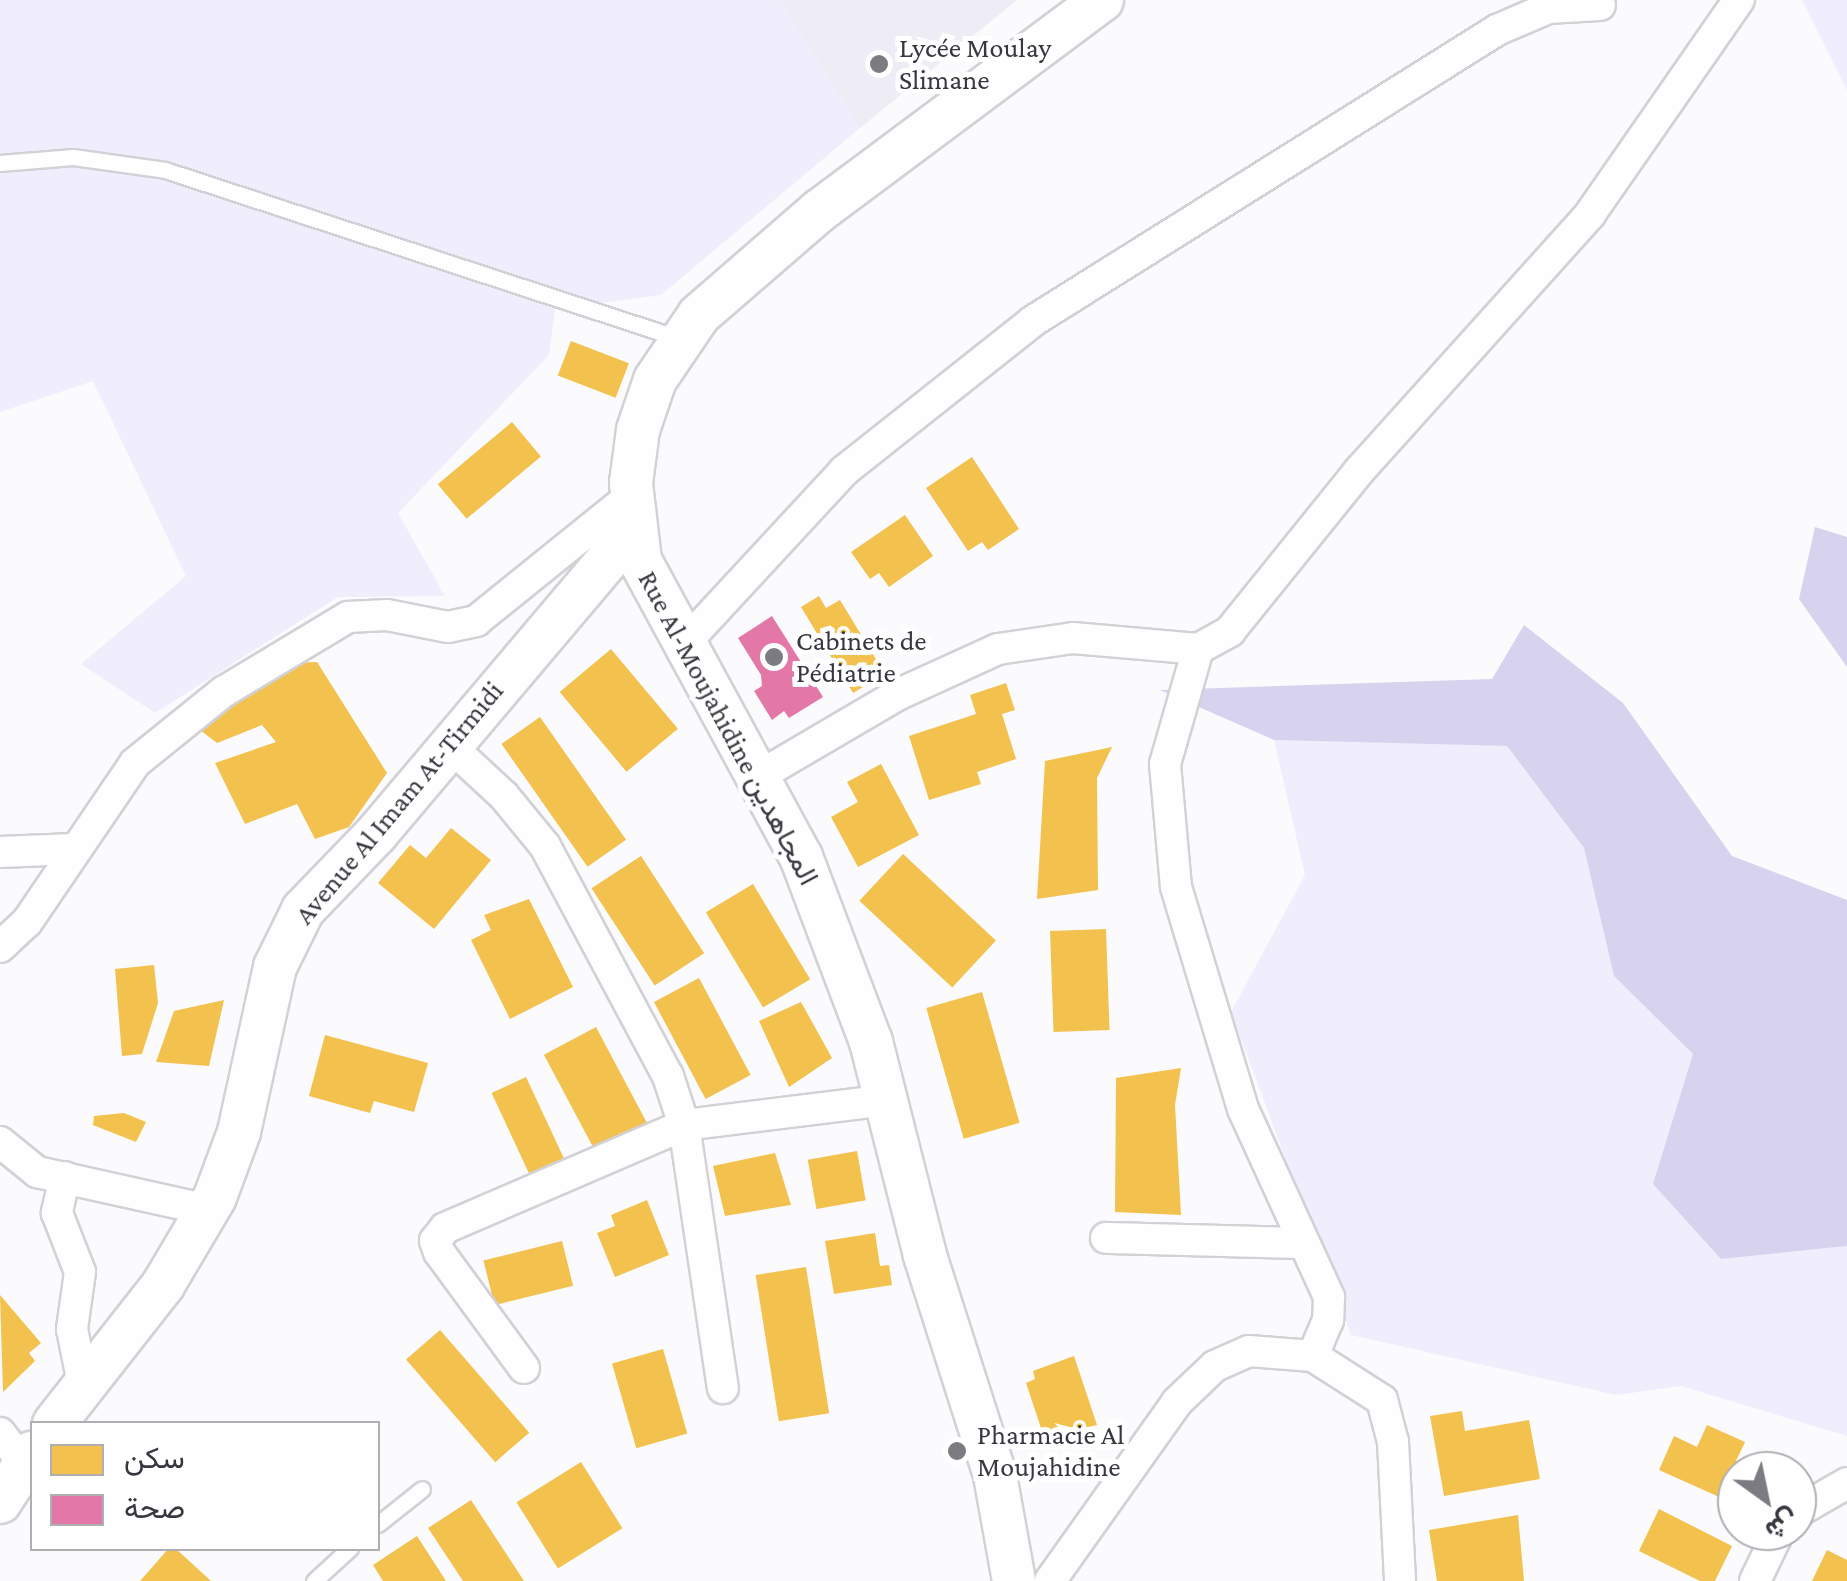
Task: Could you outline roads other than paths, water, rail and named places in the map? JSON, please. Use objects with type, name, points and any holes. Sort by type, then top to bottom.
[{"type":"street","name":"Rue Al-Moujahidine المجاهدين","points":[[1014,1581],[995,1475],[925,1255],[887,1100],[801,856],[760,776],[683,646],[640,560],[633,512],[646,404],[678,338],[778,243],[1102,0]]},
{"type":"street","points":[[1312,1356],[1328,1320],[1329,1296],[1302,1244],[1216,1034],[1176,887],[1165,764],[1198,650],[1246,614],[1360,471],[1556,254],[1646,140],[1739,0]]},
{"type":"street","points":[[683,646],[844,471],[1033,321],[1497,30],[1548,8],[1600,5]]},
{"type":"street","points":[[0,947],[27,922],[123,777],[160,740],[306,638],[360,614],[448,627],[476,621],[633,512]]},
{"type":"street","name":"Avenue Al Imam At-Tirmidi","points":[[56,1421],[163,1284],[208,1210],[239,1132],[275,967],[294,926],[314,895],[377,834],[633,512]]},
{"type":"street","points":[[760,776],[896,694],[1026,641],[1073,638],[1198,650]]},
{"type":"street","points":[[449,745],[521,814],[561,872],[668,1076],[684,1125],[723,1388]]},
{"type":"street","points":[[0,852],[73,849]]},
{"type":"street","points":[[524,1368],[460,1288],[437,1236],[466,1217],[684,1125],[887,1100]]},
{"type":"street","points":[[0,1142],[28,1169],[208,1210]]},
{"type":"street","points":[[64,1177],[56,1213],[80,1272],[72,1329],[83,1384]]},
{"type":"street","points":[[1106,1238],[1302,1244]]},
{"type":"street","points":[[1050,1581],[1204,1374],[1249,1351],[1312,1356],[1385,1405],[1400,1581]]},
{"type":"street","points":[[0,1502],[19,1450]]},
{"type":"street","points":[[1817,1500],[1847,1483]]},
{"type":"street","points":[[1755,1581],[1769,1551]]},
{"type":"lane","points":[[0,162],[73,157],[165,170],[678,338]]},
{"type":"lane","points":[[380,1522],[422,1489]]},
{"type":"lane","points":[[314,1581],[347,1551]]},
{"type":"place","name":"Lycée Moulay Slimane","points":[[879,64]]},
{"type":"place","name":"Cabinets de Pédiatrie","points":[[774,657]]},
{"type":"place","name":"Pharmacie Al Moujahidine","points":[[957,1451]]}]
